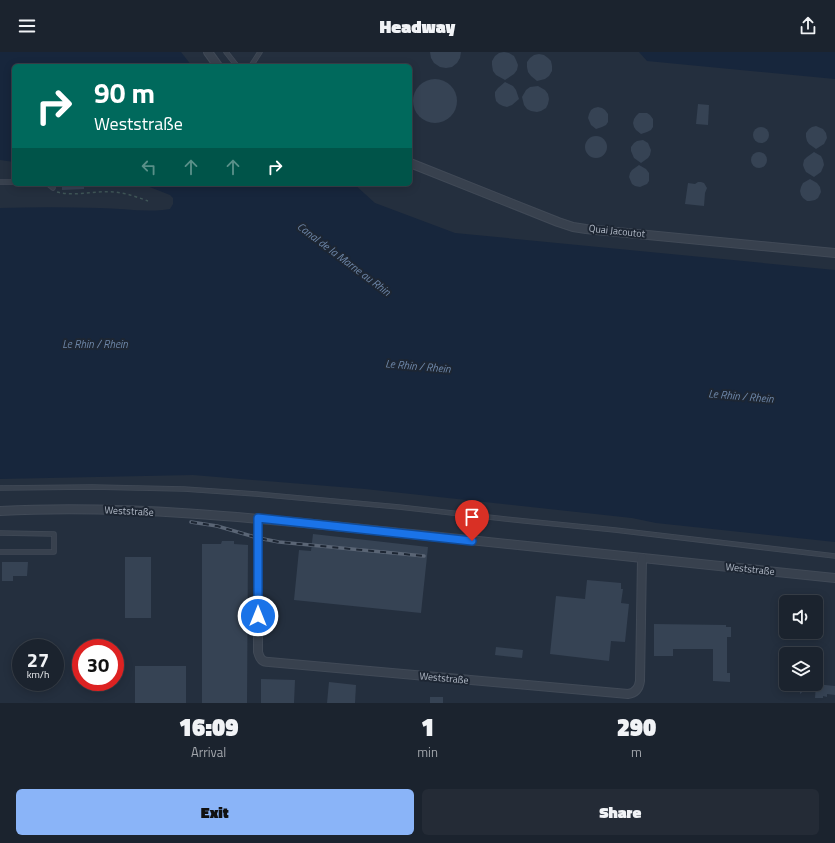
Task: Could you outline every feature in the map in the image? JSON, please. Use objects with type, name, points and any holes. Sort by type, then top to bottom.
[{"type":"street","points":[[208,52],[217,64]]},
{"type":"street","name":"Quai Jacoutot","points":[[412,164],[573,227],[835,252]]},
{"type":"street","name":"Weststraße","points":[[0,511],[60,509],[114,510],[258,518],[835,578]]},
{"type":"street","name":"Weststraße","points":[[258,518],[258,647],[259,656],[264,662],[628,694],[634,693],[639,687],[640,681],[643,609],[642,558]]},
{"type":"lane","points":[[226,52],[235,64]]},
{"type":"lane","points":[[252,64],[260,52]]},
{"type":"lane","points":[[0,182],[12,182]]},
{"type":"lane","points":[[0,488],[92,487],[184,489],[256,494],[399,507],[615,530],[835,556]]},
{"type":"lane","points":[[0,533],[54,534],[54,552],[0,552]]},
{"type":"path","points":[[52,188],[57,193],[72,194],[113,192],[148,201]]},
{"type":"water","points":[[0,52],[181,52],[190,64],[12,64],[12,162],[0,160]]},
{"type":"water","points":[[639,52],[835,52],[835,79],[647,61]]},
{"type":"water","points":[[147,186],[356,186],[375,203],[455,233],[835,270],[835,542],[365,489],[193,475],[0,479],[0,208],[74,207],[152,211],[170,209],[173,204],[173,198],[170,195]]},
{"type":"building","points":[[430,52],[461,52],[457,63],[452,67],[446,68],[440,67],[434,63]]},
{"type":"building","points":[[504,52],[514,56],[518,65],[514,74],[505,80],[496,75],[493,71],[492,65],[492,61],[495,56]]},
{"type":"building","points":[[534,55],[544,55],[551,61],[552,71],[545,79],[537,81],[528,72],[527,62]]},
{"type":"building","points":[[435,79],[447,83],[453,89],[457,101],[453,113],[447,119],[435,123],[423,119],[417,113],[413,101],[417,89],[423,83]]},
{"type":"building","points":[[505,82],[513,86],[519,99],[507,107],[499,104],[496,101],[495,96],[495,92]]},
{"type":"building","points":[[538,86],[545,90],[549,99],[546,108],[537,112],[527,109],[524,105],[522,97],[526,90],[530,87]]},
{"type":"building","points":[[698,104],[709,105],[708,125],[696,124]]},
{"type":"building","points":[[598,107],[605,110],[608,114],[608,122],[606,125],[596,129],[591,125],[588,118],[591,110]]},
{"type":"building","points":[[639,113],[647,113],[653,119],[653,127],[651,130],[641,134],[636,130],[633,123],[634,119]]},
{"type":"building","points":[[816,126],[823,129],[827,138],[824,144],[816,149],[807,141],[806,133],[809,129]]},
{"type":"building","points":[[761,127],[767,129],[769,135],[767,141],[761,143],[755,141],[753,135],[755,129]]},
{"type":"building","points":[[596,136],[604,139],[607,147],[604,155],[596,158],[588,155],[585,147],[588,139]]},
{"type":"building","points":[[643,140],[648,143],[651,150],[648,158],[641,163],[634,158],[631,147],[637,141]]},
{"type":"building","points":[[759,152],[765,154],[767,160],[765,166],[759,168],[753,166],[751,160],[753,154]]},
{"type":"building","points":[[814,152],[821,156],[824,165],[821,172],[814,177],[806,172],[803,165],[804,160]]},
{"type":"building","points":[[639,165],[646,169],[649,173],[649,181],[647,184],[640,187],[632,184],[629,177],[632,170]]},
{"type":"building","points":[[810,179],[817,183],[821,192],[815,200],[807,201],[803,198],[800,191],[803,183]]},
{"type":"building","points":[[698,182],[704,183],[707,188],[704,206],[685,204],[688,183],[695,184]]},
{"type":"building","points":[[62,186],[84,186],[84,189],[62,190]]},
{"type":"building","points":[[313,534],[428,547],[421,613],[294,600],[299,550],[311,551]]},
{"type":"building","points":[[222,541],[234,541],[234,544],[248,545],[247,703],[202,703],[202,544],[221,544]]},
{"type":"building","points":[[125,557],[151,557],[151,618],[125,618]]},
{"type":"building","points":[[2,562],[28,562],[27,576],[13,576],[13,581],[2,581]]},
{"type":"building","points":[[587,580],[621,583],[621,589],[623,589],[621,603],[629,604],[625,642],[611,641],[609,661],[550,654],[556,596],[585,599]]},
{"type":"building","points":[[654,624],[726,625],[726,627],[731,627],[731,637],[727,637],[727,673],[730,673],[730,682],[713,681],[713,649],[673,649],[673,656],[654,656]]},
{"type":"building","points":[[496,647],[523,650],[522,658],[495,655]]},
{"type":"building","points":[[135,666],[186,666],[186,703],[135,703]]},
{"type":"building","points":[[261,679],[295,680],[294,703],[261,703]]},
{"type":"building","points":[[329,682],[356,685],[355,703],[327,703]]},
{"type":"building","points":[[823,685],[835,686],[835,695],[827,694],[827,697],[823,696],[823,698],[815,698],[816,691],[823,691]]},
{"type":"building","points":[[430,697],[443,697],[443,703],[430,703]]},
{"type":"railway","points":[[191,522],[217,526],[258,538],[279,542],[424,556]]},
{"type":"route","points":[[258,616],[258,518],[472,541]]},
{"type":"water label","name":"Canal de la Marne au Rhin","points":[[344,259]]},
{"type":"water label","name":"Le Rhin / Rhein","points":[[95,344]]},
{"type":"water label","name":"Le Rhin / Rhein","points":[[418,366]]},
{"type":"water label","name":"Le Rhin / Rhein","points":[[741,396]]}]
